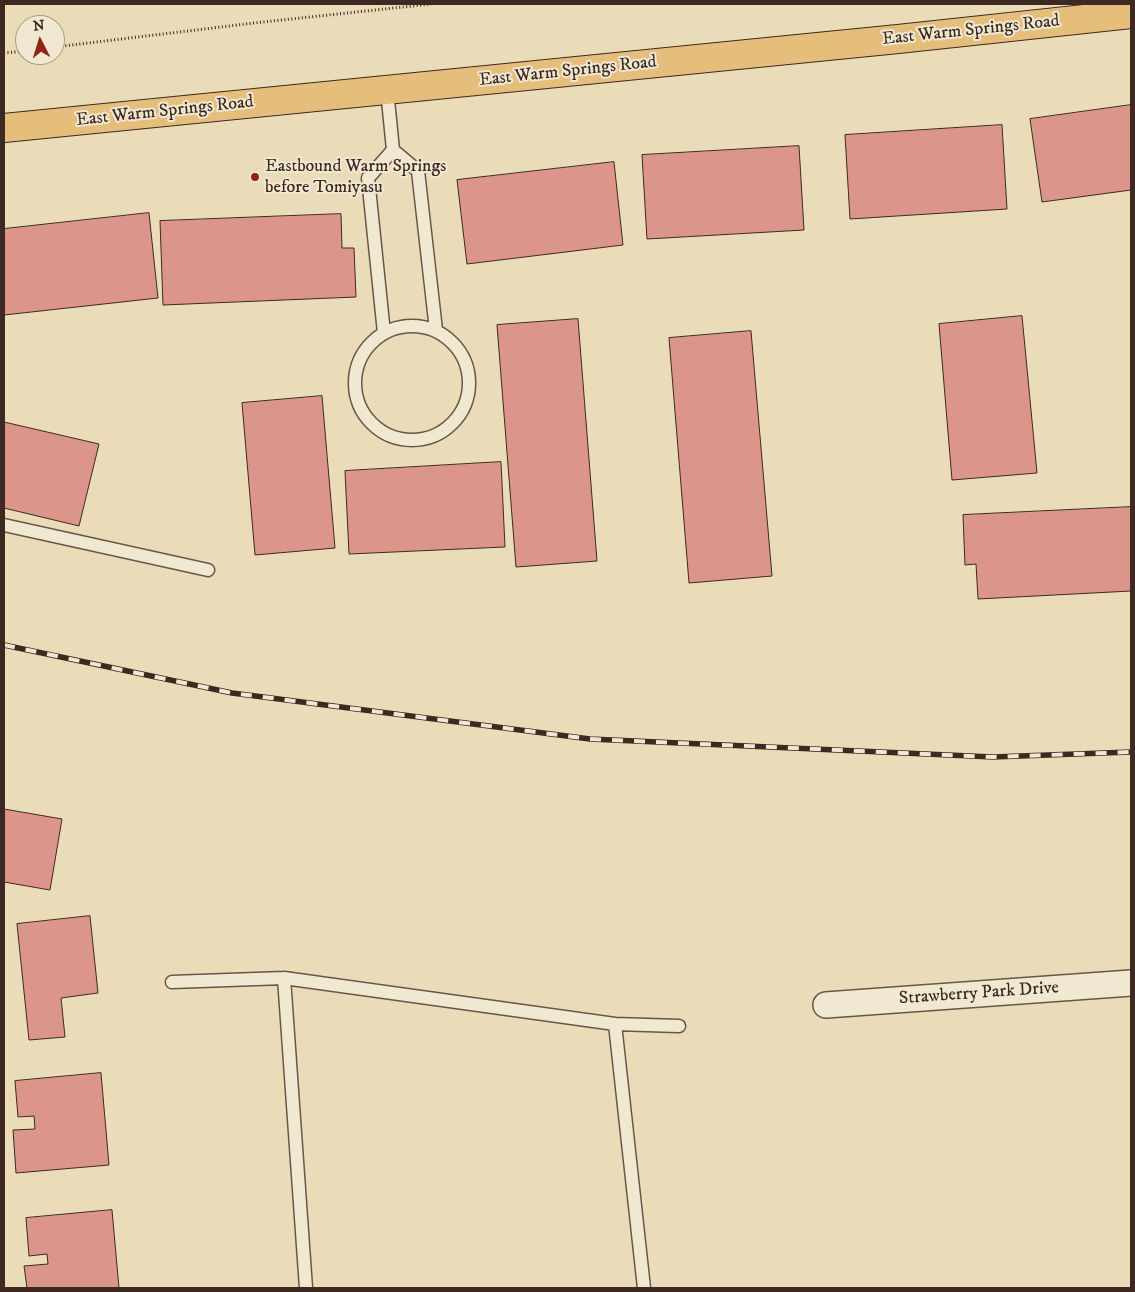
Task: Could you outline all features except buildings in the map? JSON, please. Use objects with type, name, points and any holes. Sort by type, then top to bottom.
[{"type":"main road","name":"East Warm Springs Road","points":[[4,128],[1131,14]]},
{"type":"street","name":"Strawberry Park Drive","points":[[826,1005],[1131,983]]},
{"type":"lane","points":[[387,90],[393,150],[418,171],[436,330]]},
{"type":"lane","points":[[384,333],[368,178],[393,150]]},
{"type":"lane","points":[[421,326],[436,330],[455,345],[465,362],[469,381],[466,401],[457,418],[442,431],[424,439],[404,440],[387,435],[372,425],[362,411],[355,394],[355,376],[360,359],[370,344],[384,333],[401,327],[421,326]]},
{"type":"lane","points":[[4,525],[208,570]]},
{"type":"lane","points":[[284,978],[306,1288]]},
{"type":"lane","points":[[172,982],[284,978],[615,1024],[678,1026]]},
{"type":"lane","points":[[615,1024],[644,1288]]},
{"type":"path","points":[[65,46],[254,22],[431,4]]},
{"type":"railway","points":[[4,645],[232,693],[590,739],[993,757],[1131,752]]},
{"type":"place","name":"Eastbound Warm Springs before Tomiyasu","points":[[255,177]]}]
